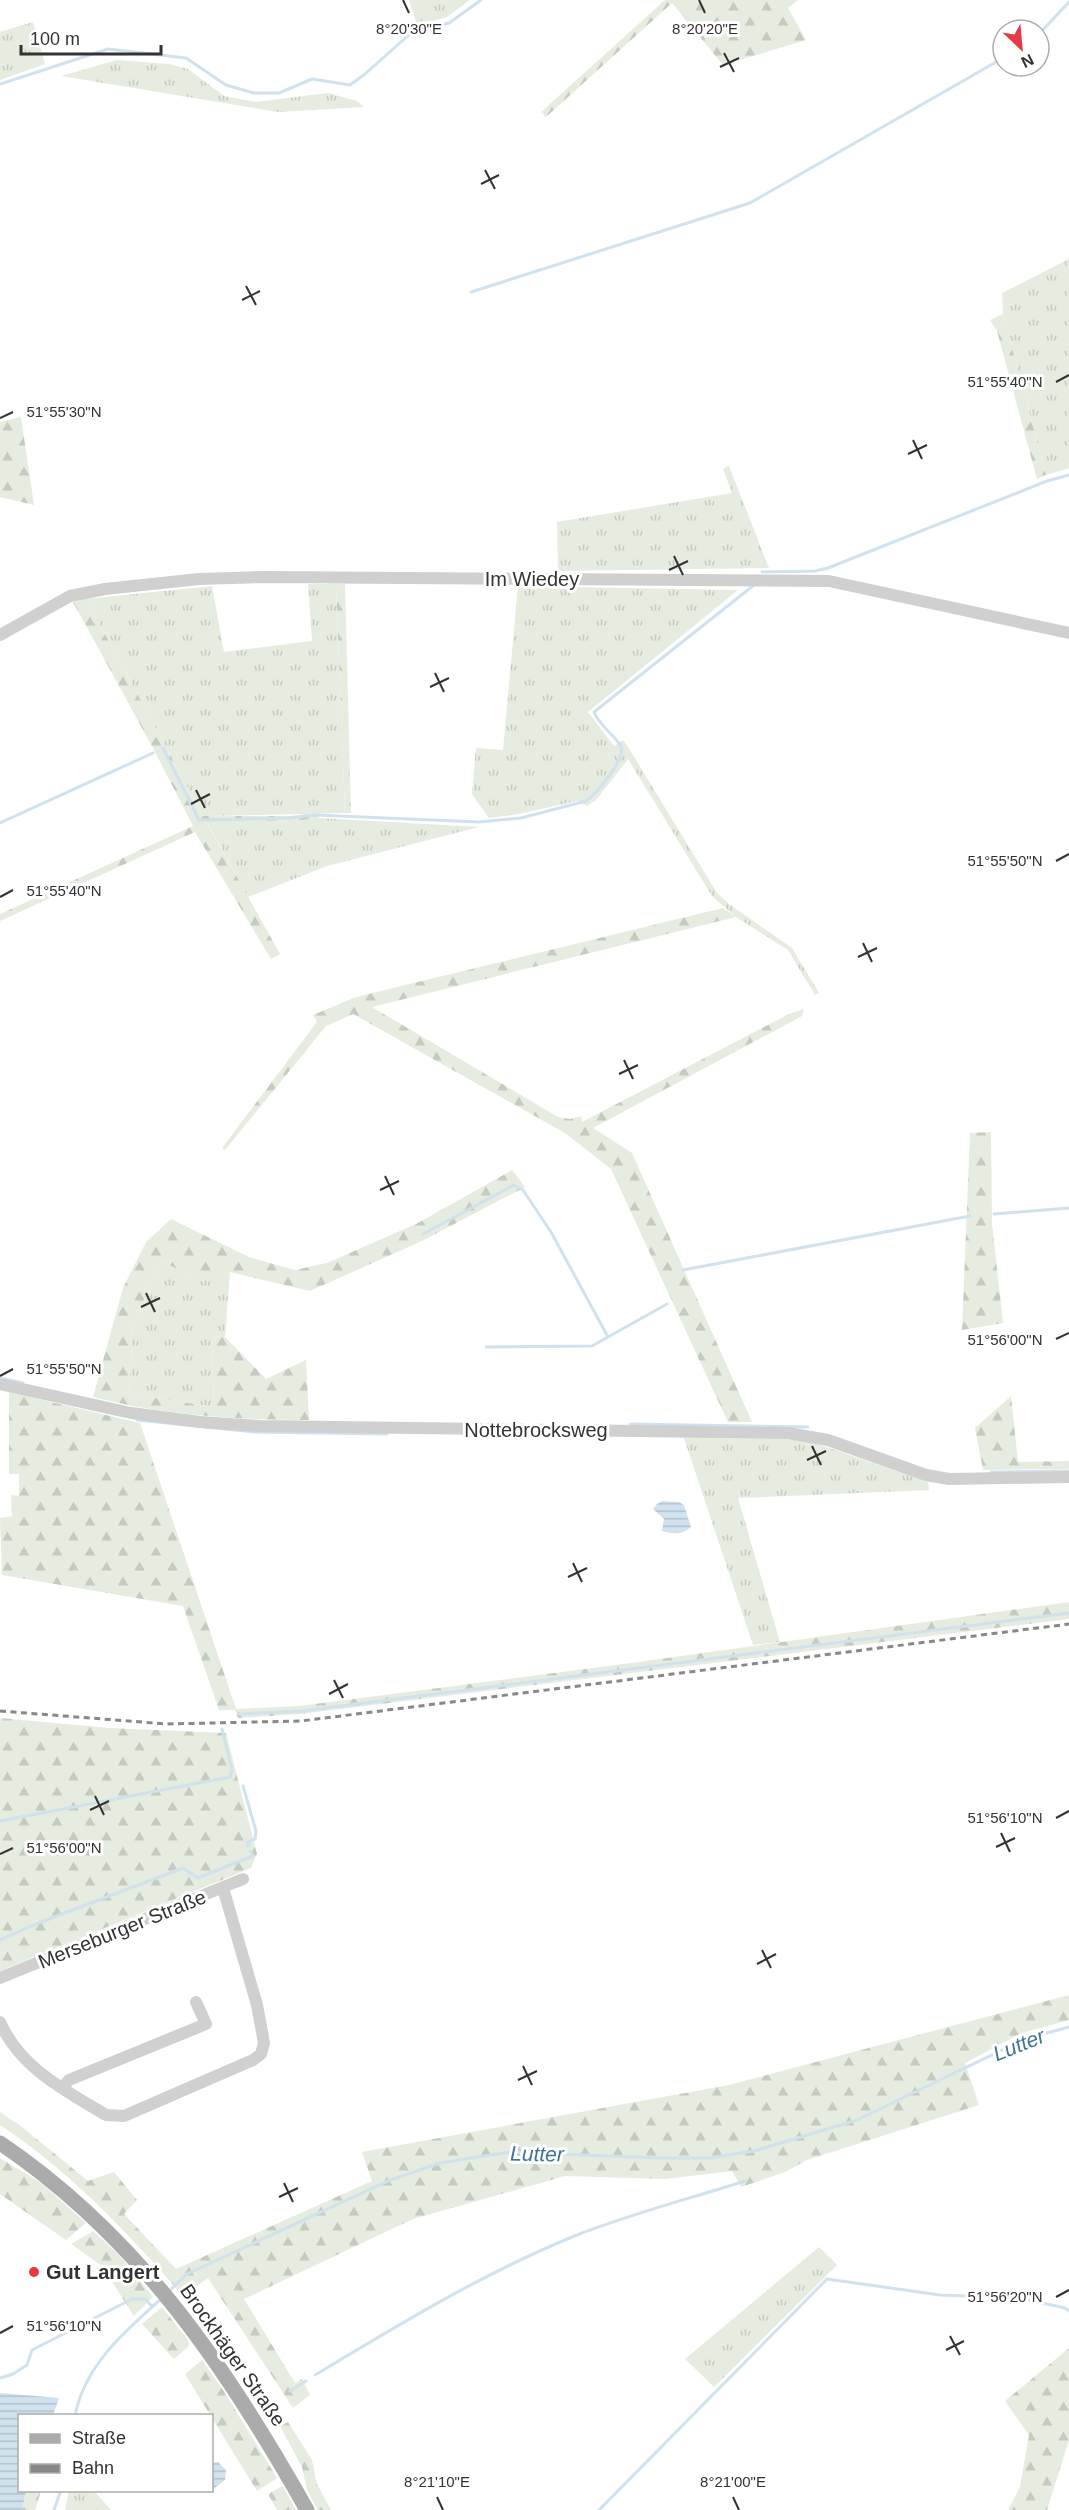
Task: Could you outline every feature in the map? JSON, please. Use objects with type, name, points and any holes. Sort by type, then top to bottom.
[{"type":"main road","name":"Brockhäger Straße","points":[[0,2143],[38,2168],[79,2203],[151,2276],[232,2384],[307,2510]]},
{"type":"street","name":"Im Wiedey","points":[[0,635],[70,596],[105,589],[199,579],[265,577],[830,580],[1069,633]]},
{"type":"street","name":"Nottebrocksweg","points":[[0,1384],[131,1413],[200,1422],[258,1425],[788,1433],[828,1440],[926,1475],[950,1479],[1069,1478]]},
{"type":"street","name":"Merseburger Straße","points":[[0,1978],[243,1879]]},
{"type":"street","points":[[0,2022],[14,2047],[27,2062],[62,2088],[106,2115],[123,2116],[253,2060],[261,2054],[264,2043],[257,2005],[223,1888]]},
{"type":"street","points":[[62,2088],[69,2080],[206,2024],[196,2002]]},
{"type":"green space","points":[[409,0],[470,0],[447,17],[417,25]]},
{"type":"green space","points":[[665,0],[798,0],[788,8],[806,40],[723,65],[672,3],[546,117],[541,112]]},
{"type":"green space","points":[[33,22],[45,64],[0,80],[0,32]]},
{"type":"green space","points":[[117,60],[169,64],[188,69],[224,96],[256,102],[328,93],[357,101],[364,107],[278,112],[61,76]]},
{"type":"green space","points":[[1069,259],[1069,468],[1046,475],[1003,314],[1002,293]]},
{"type":"green space","points":[[1003,314],[1046,475],[1037,479],[997,331],[990,320]]},
{"type":"green space","points":[[21,417],[34,505],[0,497],[0,422]]},
{"type":"green space","points":[[729,466],[769,568],[558,571],[557,522],[732,493],[723,469]]},
{"type":"green space","points":[[308,584],[336,584],[345,813],[203,816],[86,599],[212,586],[224,652],[312,641]]},
{"type":"green space","points":[[336,584],[345,584],[351,813],[345,813]]},
{"type":"green space","points":[[518,586],[738,590],[588,712],[614,746],[623,740],[628,747],[717,893],[792,948],[819,993],[815,995],[788,950],[736,917],[712,896],[628,759],[596,800],[587,806],[577,801],[489,818],[472,794],[476,748],[503,750]]},
{"type":"green space","points":[[86,599],[203,816],[290,816],[318,813],[319,818],[208,825],[280,954],[271,959],[195,832],[0,921],[0,914],[193,826],[73,602]]},
{"type":"green space","points":[[319,818],[479,827],[327,866],[248,897],[208,824]]},
{"type":"green space","points":[[723,908],[736,917],[372,1007],[558,1117],[570,1119],[581,1116],[582,1122],[789,1014],[804,1009],[802,1016],[593,1128],[632,1153],[752,1422],[728,1422],[611,1169],[565,1133],[353,1014],[326,1026],[225,1150],[222,1148],[317,1022],[313,1015],[356,997]]},
{"type":"green space","points":[[991,1132],[992,1223],[1003,1323],[962,1330],[970,1133]]},
{"type":"green space","points":[[512,1170],[525,1187],[422,1241],[310,1291],[230,1272],[224,1273],[214,1283],[194,1277],[161,1261],[133,1326],[129,1394],[214,1407],[212,1338],[225,1337],[266,1379],[306,1360],[309,1420],[200,1415],[146,1408],[93,1397],[123,1288],[146,1242],[171,1219],[249,1257],[295,1270],[327,1263],[416,1224]]},
{"type":"green space","points":[[161,1261],[194,1277],[230,1272],[225,1337],[212,1338],[214,1407],[129,1394],[133,1326]]},
{"type":"green space","points":[[9,1392],[140,1423],[236,1709],[299,1706],[631,1663],[1069,1602],[1069,1619],[300,1714],[238,1718],[235,1710],[219,1710],[183,1606],[2,1575],[0,1518],[12,1516],[11,1495],[19,1496],[19,1474],[9,1474]]},
{"type":"green space","points":[[1011,1396],[1018,1462],[1069,1461],[1069,1469],[983,1470],[975,1428]]},
{"type":"green space","points":[[684,1438],[785,1439],[812,1442],[928,1482],[929,1490],[738,1498],[780,1642],[753,1645]]},
{"type":"green space","points":[[0,1718],[109,1728],[226,1733],[257,1854],[251,1868],[0,1971]]},
{"type":"green space","points":[[1069,1995],[1069,2020],[1022,2033],[965,2063],[979,2105],[807,2160],[785,2172],[741,2187],[732,2171],[666,2179],[565,2176],[413,2219],[244,2299],[295,2383],[302,2379],[310,2395],[293,2408],[208,2278],[183,2296],[98,2204],[51,2162],[0,2125],[0,2112],[88,2181],[114,2172],[137,2200],[124,2214],[176,2269],[372,2181],[362,2152],[729,2085]]},
{"type":"green space","points":[[0,2158],[41,2183],[86,2223],[66,2240],[0,2194]]},
{"type":"green space","points":[[93,2231],[119,2255],[153,2297],[134,2316],[102,2266],[71,2244]]},
{"type":"green space","points":[[819,2247],[837,2265],[714,2387],[685,2359]]},
{"type":"green space","points":[[162,2307],[188,2340],[189,2346],[174,2359],[142,2324]]},
{"type":"green space","points":[[1069,2348],[1069,2440],[1047,2510],[1008,2510],[1020,2487],[1029,2435],[1005,2401]]},
{"type":"green space","points":[[202,2360],[277,2478],[257,2491],[213,2420],[213,2414],[210,2414],[185,2374]]},
{"type":"green space","points":[[288,2422],[312,2460],[317,2484],[331,2510],[318,2510],[307,2490],[302,2467],[280,2426]]},
{"type":"green space","points":[[283,2486],[296,2510],[277,2510],[268,2494]]},
{"type":"green space","points":[[26,2492],[41,2492],[35,2510],[22,2510]]},
{"type":"green space","points":[[69,2492],[95,2492],[111,2510],[65,2510]]},
{"type":"water","points":[[662,1501],[679,1502],[684,1505],[691,1527],[677,1533],[662,1531],[664,1519],[653,1509]]},
{"type":"water","points":[[0,2393],[59,2398],[53,2414],[18,2414],[18,2492],[26,2492],[22,2510],[0,2510]]},
{"type":"water","points":[[218,2462],[226,2470],[225,2480],[213,2489],[213,2463]]},
{"type":"waterway","points":[[0,84],[108,49],[186,58],[226,85],[254,93],[279,93],[312,79],[350,85],[411,33],[449,23],[481,0]]},
{"type":"waterway","points":[[1051,21],[1069,2]]},
{"type":"waterway","points":[[471,292],[750,203],[991,65]]},
{"type":"waterway","points":[[762,572],[815,571],[828,568],[1047,481],[1069,475]]},
{"type":"waterway","points":[[163,748],[199,820],[290,818],[316,815],[479,822],[521,818],[586,801],[610,775],[622,752],[621,746],[594,712],[754,585]]},
{"type":"waterway","points":[[0,823],[153,753]]},
{"type":"waterway","points":[[423,1234],[514,1185],[523,1190],[551,1232],[608,1337]]},
{"type":"waterway","points":[[994,1214],[1069,1208]]},
{"type":"waterway","points":[[683,1270],[970,1216]]},
{"type":"waterway","points":[[486,1347],[592,1346],[667,1304]]},
{"type":"waterway","points":[[0,1378],[23,1383]]},
{"type":"waterway","points":[[137,1420],[255,1432],[387,1434]]},
{"type":"waterway","points":[[630,1424],[808,1427]]},
{"type":"waterway","points":[[991,1472],[1069,1471]]},
{"type":"waterway","points":[[239,1714],[302,1711],[1069,1613]]},
{"type":"waterway","points":[[0,1821],[230,1777],[232,1770],[222,1729]]},
{"type":"waterway","points":[[243,1786],[256,1831],[255,1839],[248,1842],[248,1846]]},
{"type":"waterway","points":[[0,1940],[183,1868],[198,1878],[253,1856],[250,1851]]},
{"type":"waterway","name":"Lutter","points":[[168,2292],[187,2274],[388,2181],[440,2163],[510,2152],[709,2158],[754,2151],[857,2120],[1025,2039],[1069,2027]]},
{"type":"waterway","points":[[315,2375],[441,2301],[506,2267],[572,2237],[745,2181]]},
{"type":"waterway","points":[[599,2510],[827,2279],[940,2295],[1020,2298],[1065,2308],[1069,2311]]},
{"type":"waterway","points":[[0,2378],[13,2374],[27,2365],[32,2350],[132,2299],[145,2299],[152,2306]]},
{"type":"waterway","name":"Lutter","points":[[76,2414],[87,2381],[97,2365],[120,2337],[161,2299]]},
{"type":"waterway","points":[[290,2391],[306,2381]]},
{"type":"waterway","name":"Lutter","points":[[54,2510],[60,2492]]},
{"type":"railway","points":[[0,1711],[167,1724],[301,1721],[1069,1624]]},
{"type":"place","name":"Gut Langert","points":[[34,2272]]}]
